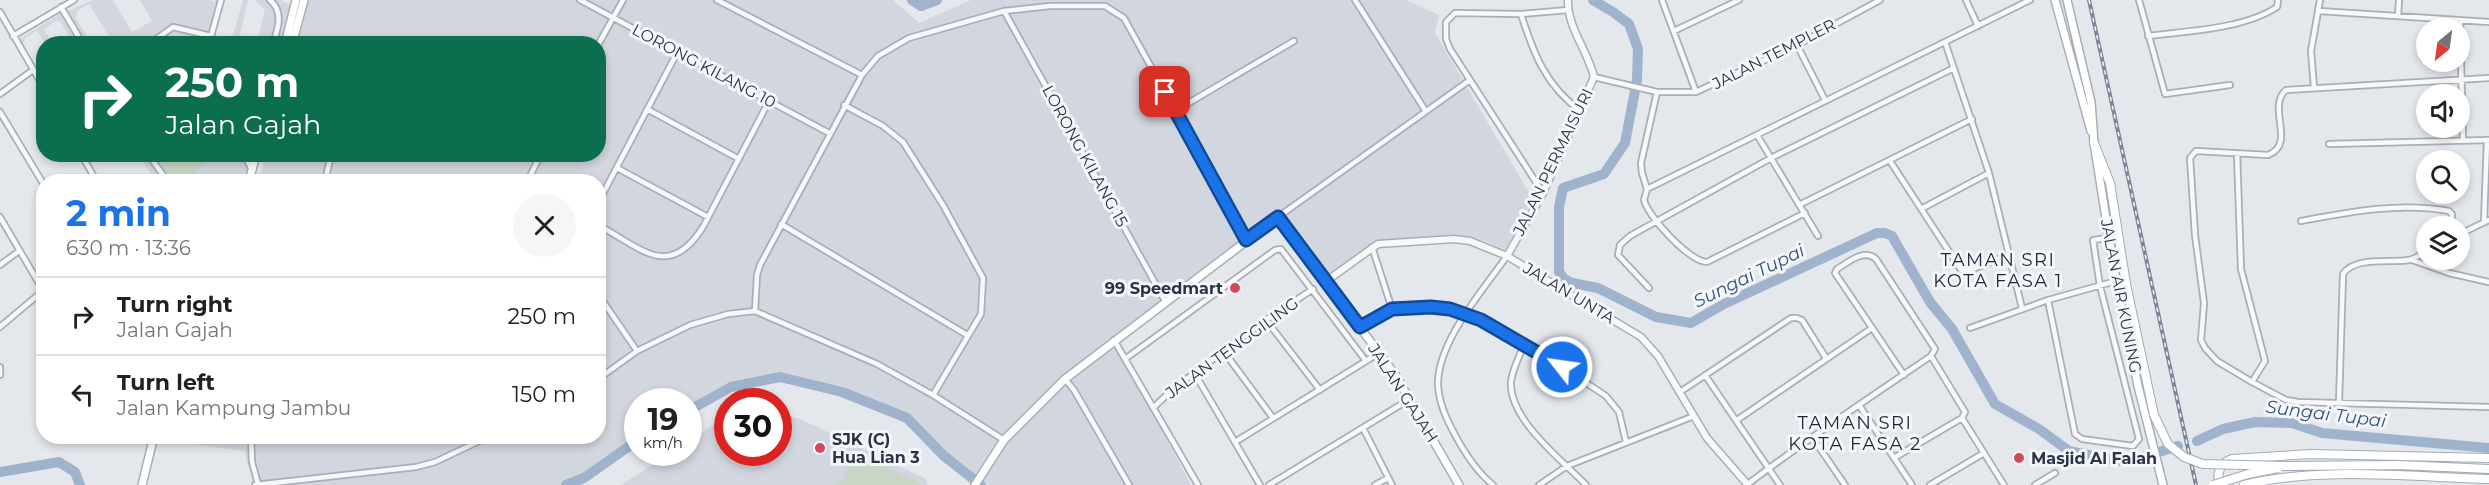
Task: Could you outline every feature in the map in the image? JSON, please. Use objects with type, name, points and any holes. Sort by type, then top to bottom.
[{"type":"main road","points":[[287,36],[296,0]]},
{"type":"main road","points":[[294,36],[304,0]]},
{"type":"main road","name":"JALAN AIR KUNING","points":[[2055,0],[2094,142]]},
{"type":"main road","name":"JALAN AIR KUNING","points":[[2067,0],[2091,102],[2094,142],[2116,281],[2161,483]]},
{"type":"main road","points":[[2094,142],[2110,183],[2126,284],[2154,415],[2168,444],[2184,457],[2202,464],[2399,465],[2489,469]]},
{"type":"main road","points":[[251,174],[254,162]]},
{"type":"main road","points":[[975,485],[1004,440],[1065,379],[1278,217]]},
{"type":"main road","name":"JALAN GAJAH","points":[[1278,217],[1379,353],[1410,399],[1459,485]]},
{"type":"main road","points":[[142,485],[152,444]]},
{"type":"main road","points":[[2219,485],[2218,470],[2232,459],[2311,454],[2489,458]]},
{"type":"main road","points":[[2213,485],[2248,474],[2288,466]]},
{"type":"main road","points":[[2244,485],[2282,476],[2489,479]]},
{"type":"street","points":[[13,36],[75,0]]},
{"type":"street","points":[[160,36],[173,27],[211,36],[221,0]]},
{"type":"street","points":[[270,0],[279,12],[275,36]]},
{"type":"street","name":"LORONG KILANG 10","points":[[580,0],[829,133]]},
{"type":"street","points":[[603,36],[623,0]]},
{"type":"street","points":[[717,0],[862,75]]},
{"type":"street","points":[[1355,0],[1425,110]]},
{"type":"street","name":"JALAN PERMAISURI","points":[[1508,256],[1542,193],[1581,111],[1594,77],[1591,64],[1568,10],[1568,0]]},
{"type":"street","points":[[1662,0],[1696,92]]},
{"type":"street","points":[[1674,31],[1739,0]]},
{"type":"street","name":"JALAN TEMPLER","points":[[1594,77],[1657,92],[1678,94],[1696,92],[1797,45],[1880,0]]},
{"type":"street","points":[[1965,0],[1978,26]]},
{"type":"street","points":[[1647,189],[2030,0]]},
{"type":"street","points":[[2139,0],[2164,94],[2229,85]]},
{"type":"street","points":[[2148,36],[2232,24],[2269,12],[2277,7],[2278,0]]},
{"type":"street","points":[[2314,87],[2311,51],[2320,0]]},
{"type":"street","points":[[2398,16],[2399,0]]},
{"type":"street","points":[[755,311],[757,274],[829,133],[862,75],[878,56],[909,38],[1004,11],[1050,6],[1105,6],[1124,18],[1246,240]]},
{"type":"street","points":[[61,7],[78,36]]},
{"type":"street","points":[[1542,193],[1470,80],[1446,39],[1445,28],[1449,17],[1465,12],[1521,14],[1568,10]]},
{"type":"street","points":[[2319,10],[2419,18]]},
{"type":"street","name":"LORONG KILANG 15","points":[[1004,11],[1165,301]]},
{"type":"street","points":[[0,12],[36,75]]},
{"type":"street","points":[[1521,14],[1543,71],[1571,104],[1581,111]]},
{"type":"street","points":[[2470,22],[2489,22]]},
{"type":"street","points":[[1175,111],[1294,41]]},
{"type":"street","points":[[1945,42],[1989,173],[2022,308]]},
{"type":"street","points":[[1797,45],[1825,100]]},
{"type":"street","points":[[606,188],[678,51]]},
{"type":"street","points":[[1649,288],[1621,260],[1617,251],[1620,244],[1630,236],[1655,220],[1771,158],[1954,68]]},
{"type":"street","points":[[0,94],[33,70]]},
{"type":"street","points":[[2462,72],[2463,141]]},
{"type":"street","points":[[2489,78],[2286,90],[2279,101],[2282,142],[2278,149],[2268,154],[2196,151],[2190,158],[2195,235],[2204,303],[2201,340],[2209,355],[2286,400],[2489,407]]},
{"type":"street","points":[[1278,217],[1470,80]]},
{"type":"street","points":[[1657,92],[1641,163],[1647,189],[1644,200],[1655,220],[1695,259],[1707,262],[1805,213]]},
{"type":"street","points":[[606,229],[658,257],[675,256],[690,246],[708,217],[769,101]]},
{"type":"street","points":[[844,105],[883,126],[903,142],[937,195],[982,274],[984,282],[981,314],[933,395]]},
{"type":"street","points":[[647,109],[739,159]]},
{"type":"street","points":[[0,112],[37,174]]},
{"type":"street","points":[[1799,205],[1972,119]]},
{"type":"street","points":[[1757,135],[1818,236]]},
{"type":"street","points":[[2329,144],[2488,140],[2487,221],[2470,229]]},
{"type":"street","points":[[2237,153],[2241,269],[2265,361],[2252,382]]},
{"type":"street","points":[[1890,161],[1961,270],[1968,271],[2008,255]]},
{"type":"street","points":[[248,162],[252,171]]},
{"type":"street","points":[[617,168],[708,217]]},
{"type":"street","points":[[1921,209],[1989,173]]},
{"type":"street","points":[[2301,220],[2377,208],[2407,207],[2449,211],[2452,216]]},
{"type":"street","points":[[0,217],[36,279]]},
{"type":"street","points":[[781,224],[967,335]]},
{"type":"street","points":[[2048,300],[2075,434],[2082,439],[2129,447],[2136,444],[2139,439],[2100,286],[2092,240],[2108,238]]},
{"type":"street","name":"JALAN UNTA","points":[[1325,282],[1372,247],[1403,241],[1454,239],[1470,241],[1508,256],[1641,337],[1658,356],[1717,452],[1748,485]]},
{"type":"street","points":[[1372,247],[1392,309]]},
{"type":"street","name":"JALAN GAJAH","points":[[1125,359],[1275,250],[1281,249],[1366,361]]},
{"type":"street","points":[[0,265],[19,251]]},
{"type":"street","points":[[1748,485],[1812,437],[1904,375],[1930,356],[1935,349],[1876,259],[1862,255],[1837,269],[1835,273],[1904,375]]},
{"type":"street","points":[[1493,485],[1472,462],[1446,418],[1438,384],[1445,353],[1467,314],[1508,256]]},
{"type":"street","points":[[2412,260],[2416,258]]},
{"type":"street","points":[[2339,403],[2341,283],[2347,269],[2358,264],[2412,260],[2449,273],[2489,282]]},
{"type":"street","points":[[1970,328],[2022,308],[2116,281]]},
{"type":"street","name":"JALAN TENGGILING","points":[[1153,408],[1173,389],[1266,320],[1313,289]]},
{"type":"street","points":[[0,327],[36,297]]},
{"type":"street","points":[[606,306],[637,351]]},
{"type":"street","points":[[1360,327],[1392,309],[1431,307],[1467,314],[1524,345],[1606,396],[1619,412],[1626,442]]},
{"type":"street","points":[[606,373],[637,351],[690,325],[728,314],[755,311],[867,359],[933,395],[1004,440]]},
{"type":"street","points":[[1680,392],[1791,318],[1803,320],[1826,358]]},
{"type":"street","points":[[1266,320],[1320,390]]},
{"type":"street","points":[[1737,420],[1872,328]]},
{"type":"street","points":[[1114,340],[1198,485]]},
{"type":"street","points":[[1524,345],[1512,379],[1514,398],[1524,421],[1586,485]]},
{"type":"street","points":[[1224,353],[1273,418]]},
{"type":"street","points":[[1235,442],[1379,353]]},
{"type":"street","points":[[1894,458],[1962,417],[1965,412],[1930,356]]},
{"type":"street","points":[[0,367],[0,375]]},
{"type":"street","points":[[1195,374],[1260,485]]},
{"type":"street","points":[[1706,375],[1780,485]]},
{"type":"street","points":[[1065,379],[1074,390],[1129,485]]},
{"type":"street","points":[[1269,485],[1410,399]]},
{"type":"street","points":[[1858,405],[1912,485]]},
{"type":"street","points":[[1539,485],[1568,466],[1694,416]]},
{"type":"street","points":[[1962,417],[2004,485]]},
{"type":"street","points":[[1363,428],[1392,485]]},
{"type":"street","points":[[1812,437],[1845,485]]},
{"type":"street","points":[[251,444],[256,485],[417,467],[435,462],[473,444]]},
{"type":"street","points":[[1930,485],[1984,453]]},
{"type":"street","points":[[2035,485],[2055,473]]},
{"type":"street","points":[[1376,485],[1388,478]]},
{"type":"shaded area","points":[[93,0],[113,0],[132,32],[152,21],[140,0],[210,0],[214,2],[223,0],[213,36],[109,36],[89,4],[77,11],[76,18],[87,36],[69,36],[61,22],[56,21],[44,29],[48,36],[40,36],[37,31],[25,38],[23,44],[36,67],[36,71],[18,40],[58,15]]},
{"type":"shaded area","points":[[243,0],[248,0],[240,36],[233,36]]},
{"type":"shaded area","points":[[254,0],[281,0],[292,6],[284,36],[259,36],[265,9]]},
{"type":"shaded area","points":[[307,0],[893,0],[919,23],[971,0],[1406,0],[1439,15],[1435,33],[1533,199],[1506,250],[1477,238],[1385,240],[1331,275],[1279,218],[1115,341],[1191,485],[989,485],[908,422],[778,374],[727,388],[714,388],[714,395],[702,402],[702,388],[624,388],[624,448],[566,485],[254,485],[244,451],[192,444],[606,444],[606,174],[260,174],[264,162],[606,162],[606,36],[298,36]]},
{"type":"shaded area","points":[[143,162],[251,162],[247,174],[151,174]]},
{"type":"shaded area","name":"SJK (C) Hua Lian 3","points":[[792,417],[926,479],[928,485],[621,485],[651,466],[702,466],[702,432],[714,425],[714,466],[792,466]]},
{"type":"green space","points":[[155,162],[208,162],[194,174],[165,174]]},
{"type":"green space","points":[[856,452],[921,485],[831,485],[843,480]]},
{"type":"waterway","name":"Sungai Tupai","points":[[912,0],[921,6],[937,0]]},
{"type":"waterway","name":"Sungai Tupai","points":[[1593,0],[1629,24],[1638,49],[1637,80],[1625,143],[1604,174],[1563,188],[1559,207],[1559,272],[1564,279],[1572,283],[1598,288],[1656,317],[1691,323],[1724,304],[1877,233],[1885,233],[1892,236],[1930,302],[1952,329],[1995,404],[2039,429],[2069,451],[2117,461],[2133,460],[2178,446]]},
{"type":"waterway","points":[[702,403],[731,387],[780,377],[842,392],[907,418],[944,456],[981,485]]},
{"type":"waterway","name":"Sungai Tupai","points":[[2197,441],[2223,429],[2255,422],[2292,423],[2322,433],[2489,448]]},
{"type":"waterway","points":[[566,485],[584,478],[624,450]]},
{"type":"waterway","points":[[0,472],[59,462],[75,472],[80,485]]},
{"type":"railway","points":[[2089,0],[2196,485]]},
{"type":"place","name":"99 Speedmart","points":[[1235,288]]},
{"type":"place","name":"SJK (C) Hua Lian 3","points":[[820,448]]},
{"type":"place","name":"Masjid Al Falah","points":[[2019,458]]},
{"type":"district","name":"TAMAN SRI KOTA FASA 1","points":[[1998,270]]},
{"type":"district","name":"TAMAN SRI KOTA FASA 2","points":[[1855,433]]},
{"type":"route","points":[[1165,92],[1246,240],[1278,217],[1360,327],[1392,309],[1431,307],[1450,309],[1481,320],[1562,367]]}]
